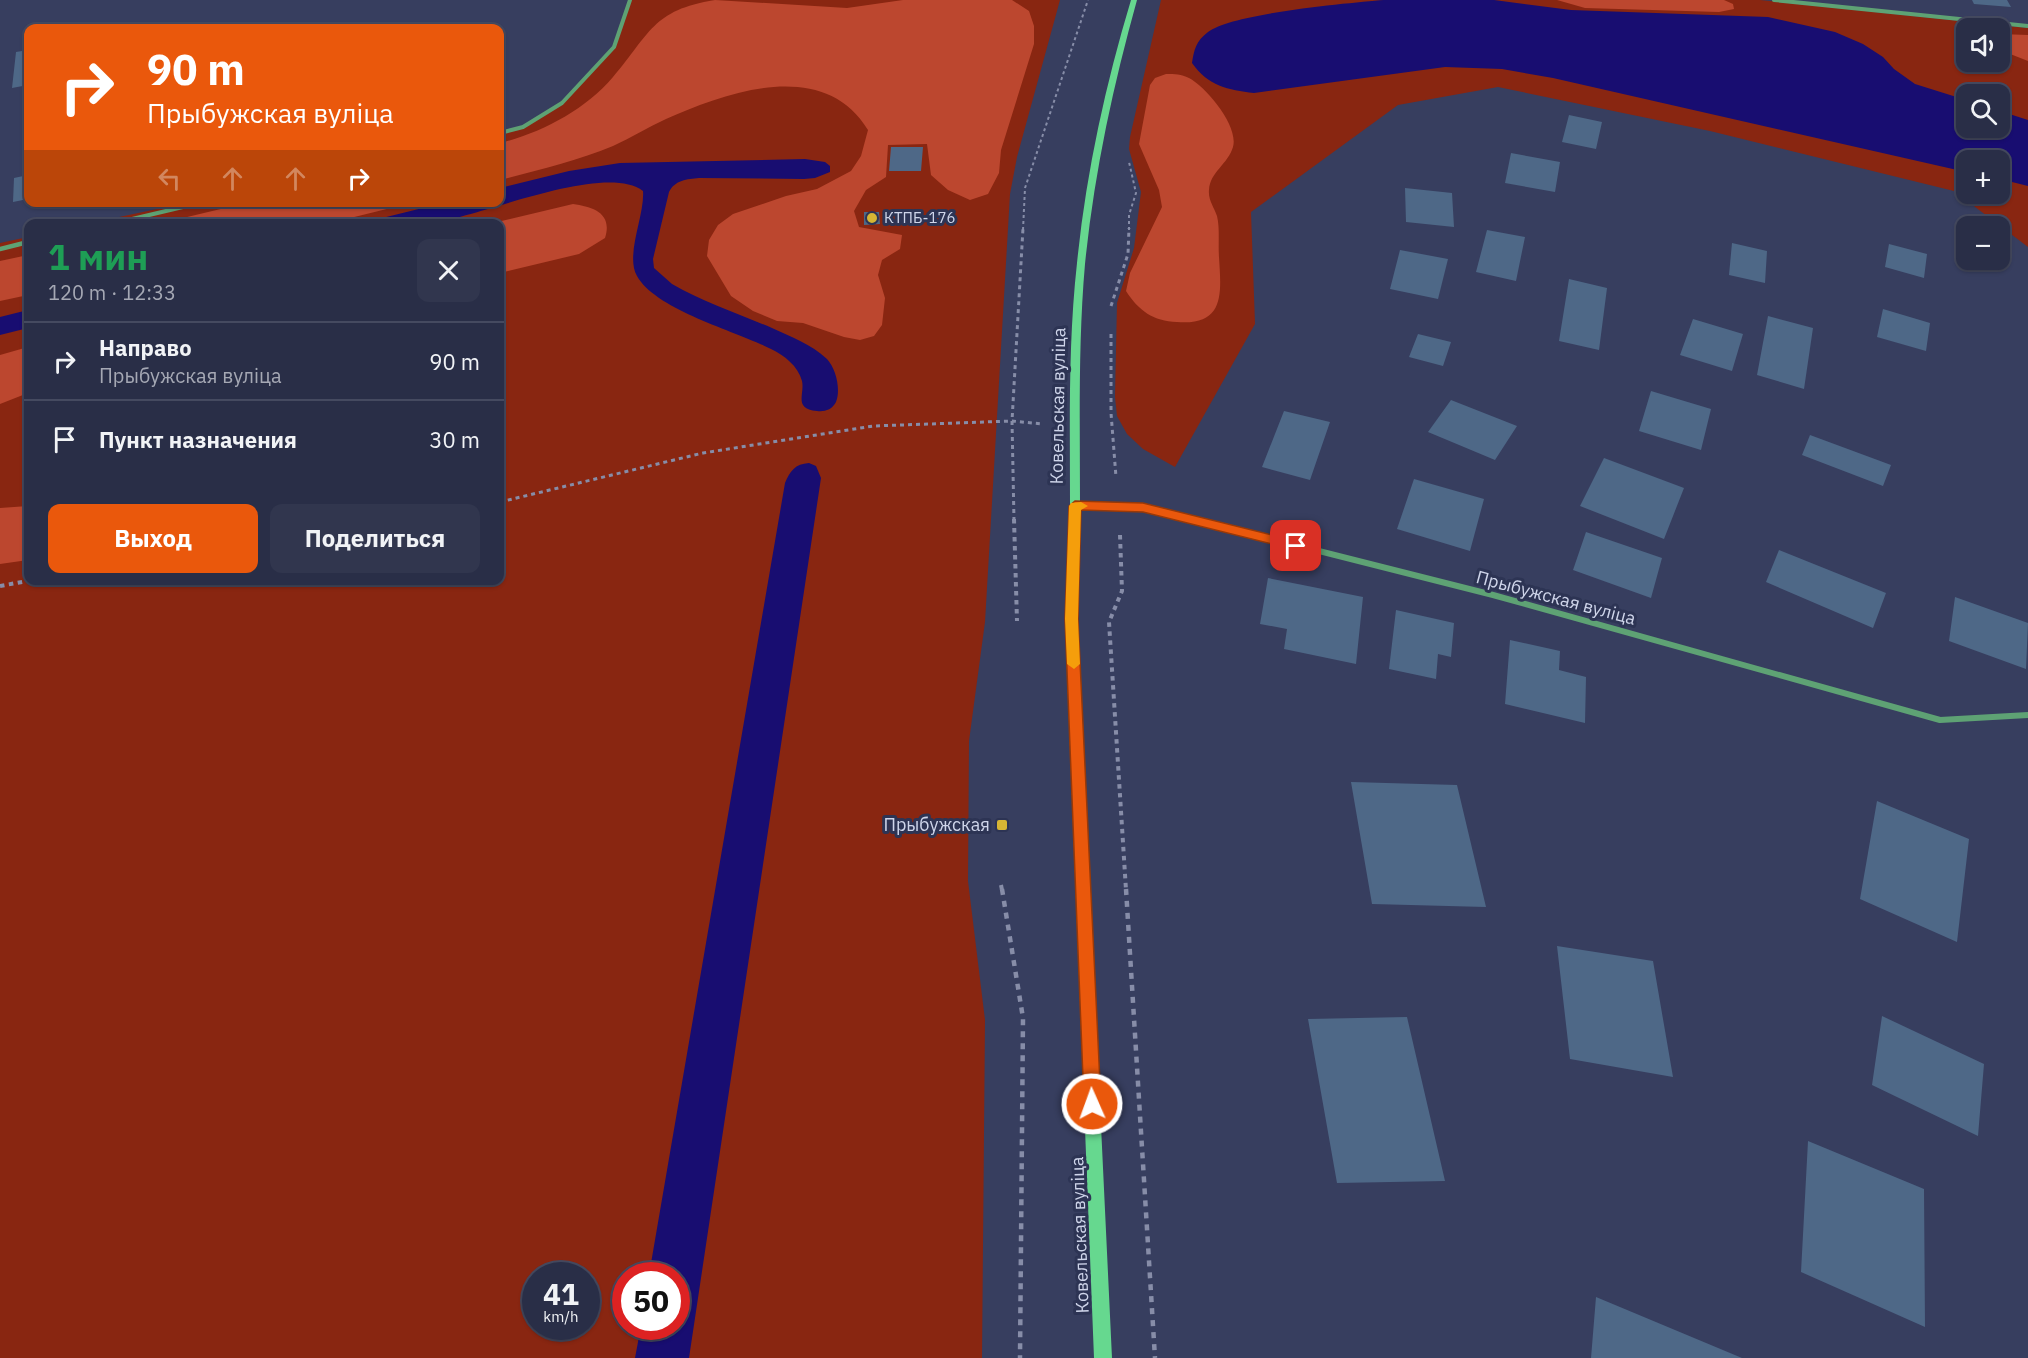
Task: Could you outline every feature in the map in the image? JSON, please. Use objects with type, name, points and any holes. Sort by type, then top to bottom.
[{"type":"main road","name":"Ковельская вуліца","points":[[1103,1358],[1071,619],[1075,506],[1073,427],[1081,265],[1089,209],[1118,54],[1134,0]]},
{"type":"street","points":[[504,132],[523,127],[562,103],[614,47],[630,0]]},
{"type":"street","points":[[1774,0],[2028,26]]},
{"type":"street","points":[[132,219],[183,207]]},
{"type":"street","points":[[0,249],[24,243]]},
{"type":"street","name":"Прыбужская вуліца","points":[[1075,506],[1143,507],[1493,596],[1940,720],[2028,715]]},
{"type":"path","points":[[1017,621],[1012,421],[1025,188],[1088,0]]},
{"type":"path","points":[[1111,318],[1111,306],[1128,254],[1129,215],[1136,194],[1126,158]]},
{"type":"path","points":[[1111,330],[1111,413],[1122,591],[1109,622],[1155,1358]]},
{"type":"path","points":[[504,501],[703,453],[873,426],[1012,421],[1073,427]]},
{"type":"path","points":[[0,586],[24,582]]},
{"type":"path","points":[[1001,885],[1023,1018],[1020,1358]]},
{"type":"shaded area","points":[[630,0],[1060,0],[1017,157],[1010,194],[985,622],[969,741],[968,881],[985,1020],[982,1358],[0,1358],[0,243],[24,238],[24,585],[504,585],[504,219],[110,219],[166,207],[504,207],[504,132],[523,127],[562,103],[614,47]]},
{"type":"shaded area","points":[[715,0],[847,8],[903,0],[1012,0],[1029,11],[1034,26],[1034,44],[1001,150],[999,173],[988,194],[970,200],[948,190],[931,175],[927,144],[888,145],[886,177],[866,190],[854,211],[859,227],[902,235],[900,249],[882,260],[878,275],[885,298],[882,325],[874,336],[860,340],[844,337],[803,323],[777,321],[753,311],[731,296],[707,256],[709,240],[718,225],[733,214],[786,196],[817,189],[851,171],[861,156],[868,130],[849,108],[827,94],[801,87],[774,87],[746,91],[691,108],[599,151],[504,179],[504,142],[531,133],[576,110],[602,89],[654,26],[665,17],[694,4]]},
{"type":"shaded area","points":[[1161,0],[1760,0],[1956,20],[1956,72],[2010,72],[2010,26],[2028,28],[2028,247],[2010,233],[2010,216],[1987,216],[1971,204],[2010,204],[2010,150],[1956,150],[1956,193],[1710,131],[1498,87],[1398,105],[1251,212],[1255,324],[1175,467],[1143,449],[1127,434],[1117,416],[1115,397],[1117,303],[1134,248],[1141,192],[1129,149]]},
{"type":"shaded area","points":[[1384,0],[1494,0],[1571,10],[1768,17],[1835,32],[1863,44],[1883,57],[1894,69],[1915,84],[1956,97],[1956,138],[2010,138],[2010,114],[2028,120],[2028,186],[2010,182],[2010,150],[1956,150],[1956,170],[1553,78],[1502,69],[1445,67],[1254,93],[1219,86],[1205,77],[1192,63],[1198,42],[1208,32],[1221,25],[1265,14]]},
{"type":"shaded area","points":[[1557,0],[1724,0],[1733,4],[1734,9],[1719,12],[1585,8]]},
{"type":"shaded area","points":[[2010,34],[2028,35],[2028,61],[2010,54]]},
{"type":"shaded area","points":[[1166,74],[1186,77],[1204,90],[1220,108],[1234,138],[1231,153],[1212,178],[1209,190],[1209,197],[1217,216],[1220,294],[1212,312],[1205,318],[1193,322],[1161,320],[1147,314],[1126,291],[1130,273],[1162,207],[1159,190],[1139,144],[1150,85],[1155,78]]},
{"type":"shaded area","points":[[805,159],[825,162],[830,166],[830,172],[815,178],[699,178],[678,183],[669,192],[653,259],[654,268],[672,284],[794,338],[827,359],[838,385],[836,402],[830,409],[810,410],[802,404],[803,386],[800,376],[794,366],[781,354],[679,309],[647,288],[637,276],[633,257],[643,191],[625,184],[600,183],[572,187],[504,205],[504,187],[569,171],[620,163]]},
{"type":"shaded area","points":[[573,204],[594,209],[600,213],[604,217],[607,229],[605,238],[579,254],[504,272],[504,220]]},
{"type":"shaded area","points":[[229,207],[395,207],[346,219],[179,219]]},
{"type":"shaded area","points":[[427,207],[495,207],[453,219],[378,219]]},
{"type":"shaded area","points":[[24,256],[24,296],[0,301],[0,261]]},
{"type":"shaded area","points":[[24,311],[24,329],[0,335],[0,317]]},
{"type":"shaded area","points":[[24,348],[24,395],[0,404],[0,355]]},
{"type":"shaded area","points":[[809,463],[816,466],[821,478],[689,1358],[635,1358],[638,1340],[690,1340],[690,1262],[651,1262],[785,483],[794,469]]},
{"type":"shaded area","points":[[24,506],[24,561],[0,564],[0,508]]},
{"type":"building","points":[[1972,0],[2007,0],[2011,7],[1974,4]]},
{"type":"building","points":[[24,51],[24,86],[12,88],[16,52]]},
{"type":"building","points":[[1569,115],[1602,122],[1596,149],[1562,142]]},
{"type":"building","points":[[891,147],[923,147],[921,171],[889,171]]},
{"type":"building","points":[[1511,153],[1560,162],[1555,192],[1505,183]]},
{"type":"building","points":[[24,176],[24,200],[13,202],[14,178]]},
{"type":"building","points":[[1405,188],[1452,193],[1454,227],[1406,222]]},
{"type":"building","name":"КТПБ-176","points":[[864,212],[879,212],[880,224],[864,225]]},
{"type":"building","points":[[1487,230],[1525,237],[1516,281],[1476,272]]},
{"type":"building","points":[[1732,243],[1767,251],[1765,283],[1729,275]]},
{"type":"building","points":[[1889,244],[1927,254],[1924,278],[1885,267]]},
{"type":"building","points":[[1400,250],[1448,259],[1438,299],[1390,289]]},
{"type":"building","points":[[1569,279],[1607,288],[1599,350],[1559,341]]},
{"type":"building","points":[[1883,309],[1930,323],[1926,351],[1877,337]]},
{"type":"building","points":[[1768,316],[1813,328],[1804,389],[1757,375]]},
{"type":"building","points":[[1693,319],[1743,334],[1732,371],[1680,355]]},
{"type":"building","points":[[1418,334],[1451,342],[1443,366],[1409,357]]},
{"type":"building","points":[[1651,391],[1711,409],[1701,450],[1639,431]]},
{"type":"building","points":[[1451,400],[1517,426],[1495,460],[1428,432]]},
{"type":"building","points":[[1284,411],[1330,422],[1310,480],[1262,467]]},
{"type":"building","points":[[1810,435],[1891,465],[1883,486],[1802,455]]},
{"type":"building","points":[[1604,458],[1684,488],[1664,539],[1580,506]]},
{"type":"building","points":[[1414,479],[1484,499],[1470,551],[1397,529]]},
{"type":"building","points":[[1586,532],[1662,558],[1651,598],[1573,570]]},
{"type":"building","points":[[1779,550],[1886,593],[1873,628],[1766,582]]},
{"type":"building","points":[[1268,578],[1363,597],[1356,664],[1284,649],[1287,629],[1260,624]]},
{"type":"building","points":[[1955,597],[2028,623],[2026,669],[1949,641]]},
{"type":"building","points":[[1396,610],[1454,623],[1451,657],[1438,654],[1436,679],[1389,669]]},
{"type":"building","points":[[1510,640],[1560,651],[1559,670],[1586,677],[1585,723],[1505,704]]},
{"type":"building","points":[[1351,782],[1457,785],[1486,907],[1372,904]]},
{"type":"building","points":[[1877,801],[1969,839],[1957,942],[1860,899]]},
{"type":"building","points":[[1557,946],[1653,961],[1673,1077],[1570,1059]]},
{"type":"building","points":[[1882,1016],[1984,1064],[1978,1136],[1872,1085]]},
{"type":"building","points":[[1407,1017],[1445,1181],[1337,1183],[1308,1019]]},
{"type":"building","points":[[1808,1141],[1924,1189],[1925,1327],[1801,1272]]},
{"type":"building","points":[[1596,1297],[1742,1358],[1591,1358]]},
{"type":"slow traffic","points":[[1074,664],[1071,619],[1075,506],[1081,506]]},
{"type":"place","name":"КТПБ-176","points":[[872,218]]},
{"type":"place","name":"Прыбужская","points":[[1002,825]]},
{"type":"route","points":[[1092,1104],[1071,619],[1075,506],[1143,507],[1296,546]]}]
